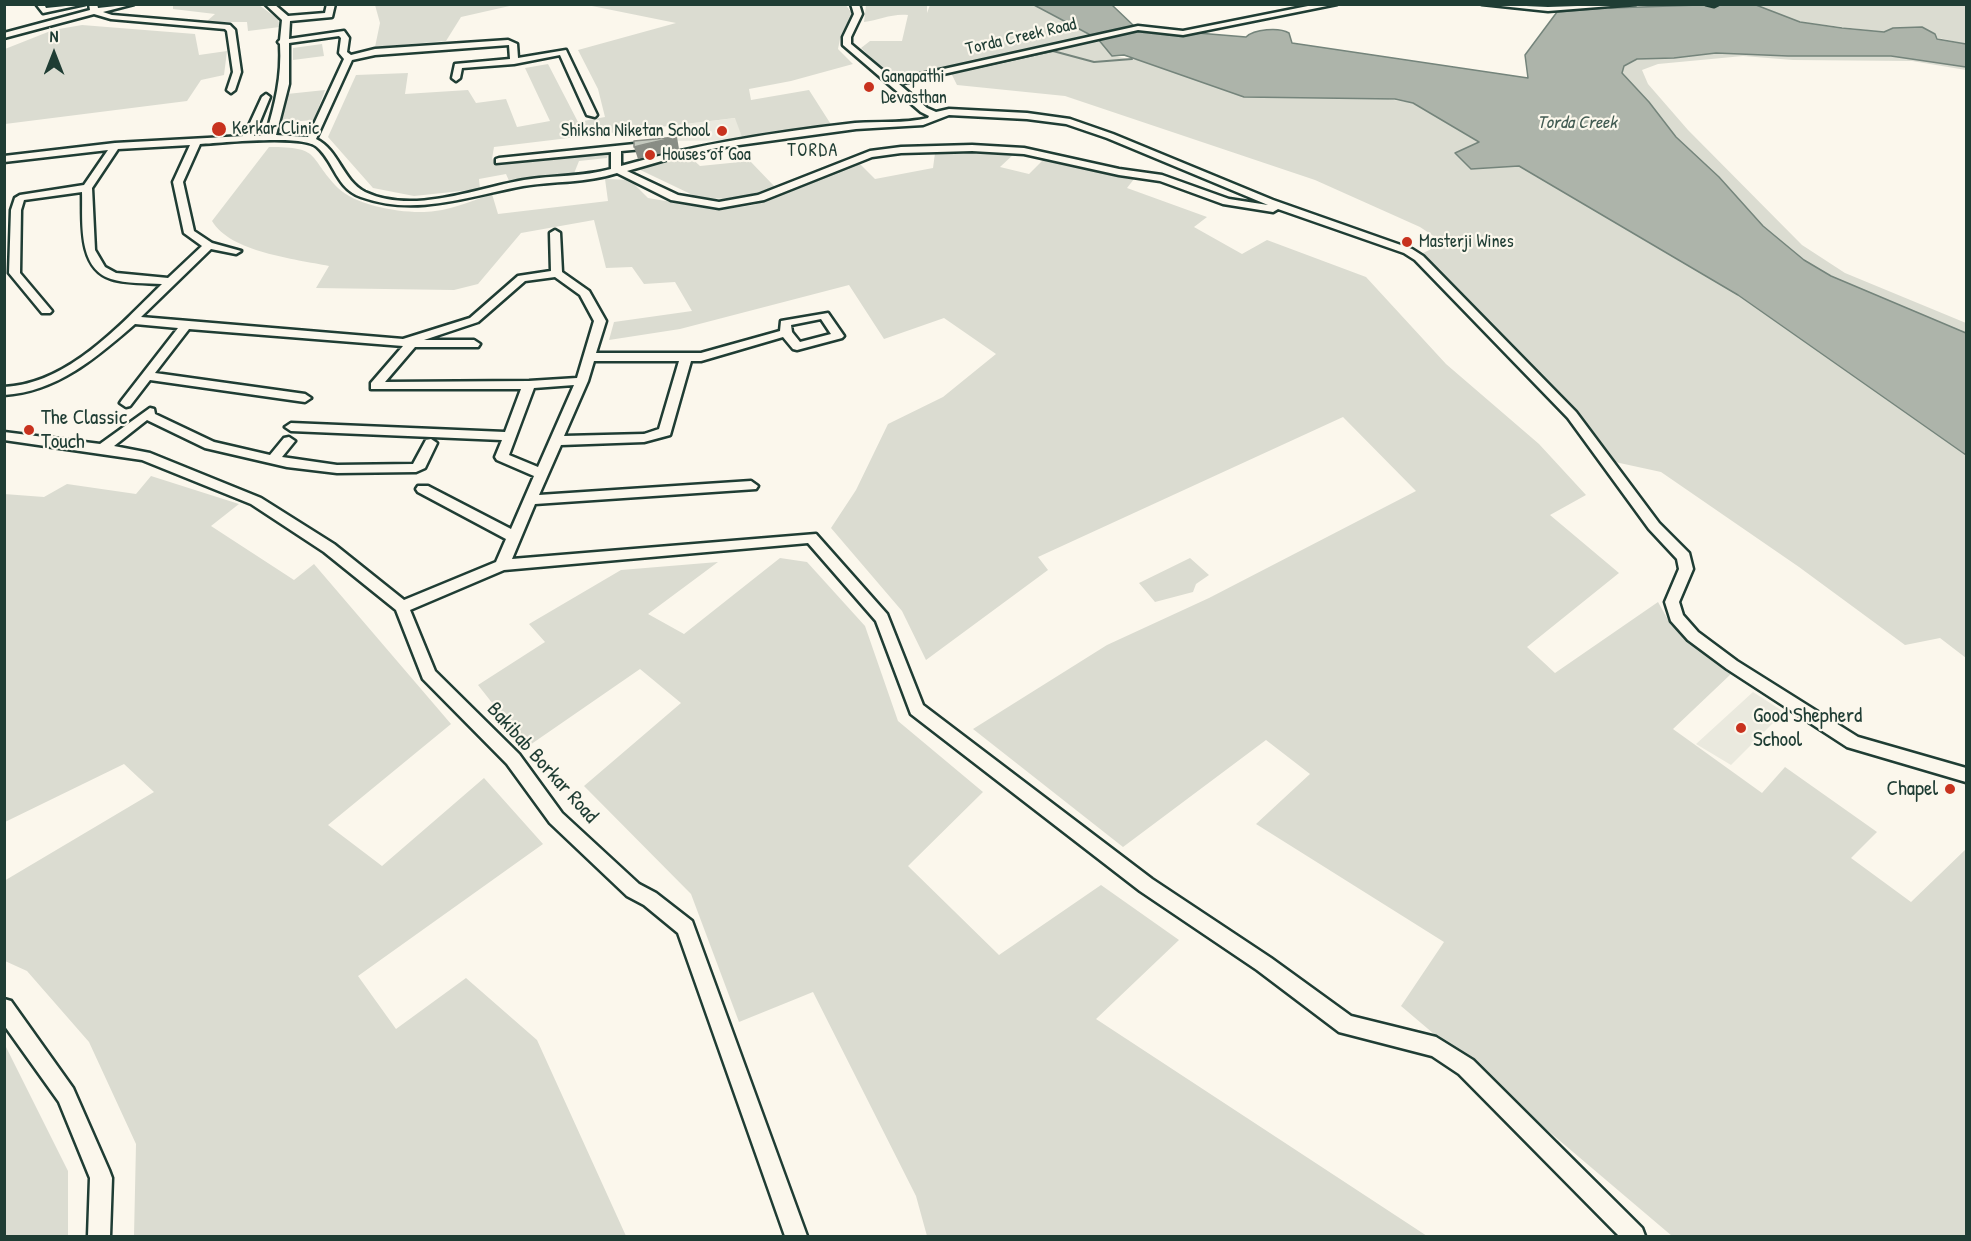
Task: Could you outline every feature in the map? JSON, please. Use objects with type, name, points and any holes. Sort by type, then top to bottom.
[{"type":"street","points":[[40,4],[43,10],[81,4]]},
{"type":"street","points":[[4,36],[94,8],[130,4]]},
{"type":"street","points":[[269,4],[286,19],[328,15],[331,4]]},
{"type":"street","points":[[855,4],[858,14],[846,37],[847,45],[924,110],[935,115],[949,112],[981,113],[1067,121],[1110,136],[1293,211],[1408,251],[1419,258],[1572,415],[1654,526],[1684,557],[1686,569],[1671,602],[1676,617],[1693,636],[1732,665],[1853,742],[1966,776]]},
{"type":"street","name":"Torda Creek Road","points":[[893,83],[1124,31],[1143,28],[1176,33],[1191,32],[1333,4]]},
{"type":"street","points":[[1486,4],[1537,9],[1632,4]]},
{"type":"street","points":[[94,8],[111,17],[227,27],[231,30],[237,72],[231,90]]},
{"type":"street","points":[[270,138],[283,89],[286,65],[282,42],[286,19]]},
{"type":"street","points":[[282,42],[341,33],[345,38],[343,53],[349,58]]},
{"type":"street","points":[[311,140],[320,126],[337,77],[349,58],[375,52],[508,42],[513,44],[514,61]]},
{"type":"street","points":[[456,78],[459,46]]},
{"type":"street","points":[[458,66],[514,61],[563,52],[592,115]]},
{"type":"street","points":[[248,139],[266,97]]},
{"type":"street","points":[[4,159],[115,146],[270,138],[311,140],[321,145],[348,186],[364,195],[388,201],[417,203],[444,201],[524,183],[580,179],[717,145],[856,126],[923,122],[931,120],[935,115]]},
{"type":"street","points":[[197,141],[178,182],[189,233],[209,245],[236,251]]},
{"type":"street","points":[[499,161],[690,141],[717,145]]},
{"type":"street","points":[[115,146],[87,188],[90,250],[101,269],[114,276],[170,282]]},
{"type":"street","points":[[616,169],[675,198],[719,205],[760,198],[870,154],[901,150],[972,148],[1024,151],[1119,172],[1162,178],[1227,202],[1293,211]]},
{"type":"street","points":[[616,149],[616,169]]},
{"type":"street","points":[[46,311],[9,276],[16,210],[20,198],[87,188]]},
{"type":"street","points":[[555,233],[557,273]]},
{"type":"street","points":[[4,391],[34,386],[66,371],[93,354],[132,320],[209,245]]},
{"type":"street","points":[[502,565],[582,381],[600,321],[585,293],[557,273],[522,278],[474,320],[416,336],[407,344],[375,386],[529,385],[582,381]]},
{"type":"street","points":[[132,320],[407,344],[474,344]]},
{"type":"street","points":[[126,403],[186,325]]},
{"type":"street","points":[[589,357],[701,357],[786,333]]},
{"type":"street","points":[[556,441],[645,438],[665,432],[686,357]]},
{"type":"street","points":[[147,376],[305,398]]},
{"type":"street","points":[[529,385],[502,457],[542,474]]},
{"type":"street","points":[[103,448],[148,413],[203,443],[273,460],[337,469],[416,468],[432,443]]},
{"type":"street","points":[[273,460],[290,434],[418,432],[448,436],[510,436]]},
{"type":"street","name":"Bakibab Borkar Road","points":[[4,436],[103,448],[145,456],[256,501],[329,548],[402,607],[429,675],[513,759],[556,818],[633,890],[650,899],[685,927],[796,1236]]},
{"type":"street","points":[[530,500],[751,486]]},
{"type":"street","points":[[423,489],[514,537]]},
{"type":"street","points":[[402,607],[502,565],[811,538],[882,618],[917,709],[1146,885],[1264,963],[1346,1025],[1436,1047],[1466,1067],[1634,1236]]},
{"type":"street","points":[[4,1008],[66,1095],[101,1178],[99,1236]]},
{"type":"shaded area","points":[[375,4],[514,5],[461,17],[446,41],[375,47],[380,23]]},
{"type":"shaded area","points":[[845,4],[854,16],[840,39],[838,49],[853,64],[791,81],[749,89],[751,100],[809,90],[832,126],[743,140],[735,118],[494,147],[492,159],[499,164],[609,152],[607,158],[579,161],[573,176],[510,183],[506,174],[479,179],[480,189],[414,196],[373,188],[328,137],[356,75],[408,73],[405,94],[468,90],[476,103],[506,99],[517,127],[550,121],[525,68],[548,64],[578,122],[605,117],[598,89],[578,50],[676,23],[587,5]]},
{"type":"shaded area","points":[[173,5],[259,5],[278,19],[280,27],[248,31],[247,22],[206,22],[215,14],[173,9]]},
{"type":"shaded area","points":[[866,5],[927,5],[927,13],[930,5],[1034,5],[1091,35],[893,78],[861,48],[870,41],[902,41],[908,15],[864,22]]},
{"type":"shaded area","points":[[1756,5],[1966,5],[1966,44],[1893,28],[1884,32],[1800,22]]},
{"type":"shaded area","points":[[82,25],[195,34],[199,55],[227,51],[224,75],[201,80],[187,101],[5,124],[5,49],[53,30]]},
{"type":"shaded area","points":[[1098,39],[1112,56],[1413,103],[1480,143],[1471,169],[1519,166],[1738,295],[1966,455],[1966,658],[1940,638],[1905,645],[1799,567],[1661,472],[1615,462],[1421,254],[1444,243],[1420,227],[1315,180],[1065,96],[957,85],[951,73]]},
{"type":"shaded area","points":[[322,44],[324,56],[293,60],[293,48]]},
{"type":"shaded area","points":[[1716,53],[1891,56],[1966,67],[1966,70],[1912,61],[1793,60],[1743,56],[1658,64],[1642,70],[1648,84],[1688,130],[1802,245],[1845,273],[1966,323],[1966,333],[1831,276],[1804,260],[1763,226],[1719,177],[1676,137],[1649,102],[1622,73],[1624,66],[1637,59],[1674,58]]},
{"type":"shaded area","points":[[325,90],[314,120],[278,123],[287,94]]},
{"type":"shaded area","points":[[736,118],[743,140],[671,141],[668,126]]},
{"type":"shaded area","points":[[269,147],[286,147],[306,152],[317,161],[338,188],[347,195],[370,205],[424,212],[442,210],[492,194],[498,214],[608,201],[605,179],[630,180],[648,198],[719,210],[754,205],[859,163],[875,179],[933,168],[935,153],[1015,153],[1000,167],[1029,174],[1043,160],[1134,179],[1127,188],[1207,217],[1194,227],[1242,254],[1267,240],[1366,277],[1446,364],[1539,444],[1586,495],[1550,515],[1619,573],[1527,647],[1555,673],[1658,602],[1671,625],[1732,673],[1673,729],[1762,793],[1785,767],[1877,832],[1851,858],[1911,902],[1966,849],[1966,1236],[1672,1236],[1401,1006],[1444,942],[1256,824],[1310,774],[1266,740],[1123,847],[973,729],[1107,645],[1209,598],[1416,491],[1343,417],[1038,557],[1048,570],[926,660],[902,611],[831,528],[856,490],[888,424],[943,397],[996,354],[944,318],[884,339],[849,285],[680,329],[609,340],[614,322],[692,311],[675,282],[644,284],[632,267],[606,268],[594,220],[521,233],[478,284],[454,290],[316,288],[329,266],[282,257],[248,247],[221,232],[212,221]]},
{"type":"shaded area","points":[[687,154],[700,166],[750,161],[775,187],[735,199],[699,198],[632,166]]},
{"type":"shaded area","points":[[151,476],[239,504],[211,526],[294,580],[314,564],[451,724],[328,825],[382,866],[484,778],[543,844],[358,976],[396,1029],[466,978],[537,1040],[626,1236],[134,1236],[136,1144],[89,1042],[27,971],[5,961],[4,881],[154,792],[124,764],[5,822],[4,494],[44,497],[67,484],[136,494]]},
{"type":"shaded area","points":[[780,558],[807,562],[865,626],[898,721],[983,792],[908,866],[999,955],[1101,885],[1179,940],[1096,1019],[1427,1236],[927,1236],[916,1196],[813,992],[739,1022],[691,894],[584,786],[681,703],[640,669],[527,747],[478,685],[545,642],[529,624],[621,570],[718,562],[648,614],[684,634]]},
{"type":"shaded area","points":[[1190,558],[1209,575],[1196,584],[1193,592],[1155,602],[1139,583]]},
{"type":"shaded area","name":"Good Shepherd School","points":[[1753,692],[1784,712],[1731,765],[1696,744]]},
{"type":"shaded area","points":[[5,1045],[68,1171],[68,1236],[5,1236]]},
{"type":"water","name":"Torda Creek","points":[[1034,5],[1112,5],[1134,26],[1121,30],[1144,30],[1169,35],[1198,33],[1246,37],[1260,31],[1279,30],[1289,33],[1292,43],[1528,78],[1525,55],[1557,12],[1605,8],[1600,5],[1611,8],[1756,5],[1800,22],[1842,28],[1884,32],[1893,28],[1922,27],[1935,34],[1937,39],[1966,44],[1966,67],[1891,56],[1716,53],[1674,58],[1637,59],[1624,66],[1622,73],[1649,102],[1676,137],[1719,177],[1763,226],[1804,260],[1831,276],[1966,333],[1966,455],[1738,295],[1519,166],[1471,169],[1455,153],[1479,142],[1413,103],[1395,99],[1244,97],[1124,55],[1112,56],[1098,39]]},
{"type":"building","points":[[677,137],[646,144],[634,147],[634,141]]},
{"type":"waterway","points":[[965,70],[1053,51],[1094,62],[1132,59]]},
{"type":"place","name":"Ganapathi Devasthan","points":[[869,87]]},
{"type":"place","name":"Kerkar Clinic","points":[[219,129]]},
{"type":"place","name":"Shiksha Niketan School","points":[[722,131]]},
{"type":"place","name":"Houses of Goa","points":[[650,155]]},
{"type":"place","name":"Masterji Wines","points":[[1407,242]]},
{"type":"place","name":"The Classic Touch","points":[[29,430]]},
{"type":"place","name":"Good Shepherd School","points":[[1741,728]]},
{"type":"place","name":"Chapel","points":[[1950,789]]},
{"type":"district","name":"TORDA","points":[[813,151]]}]
